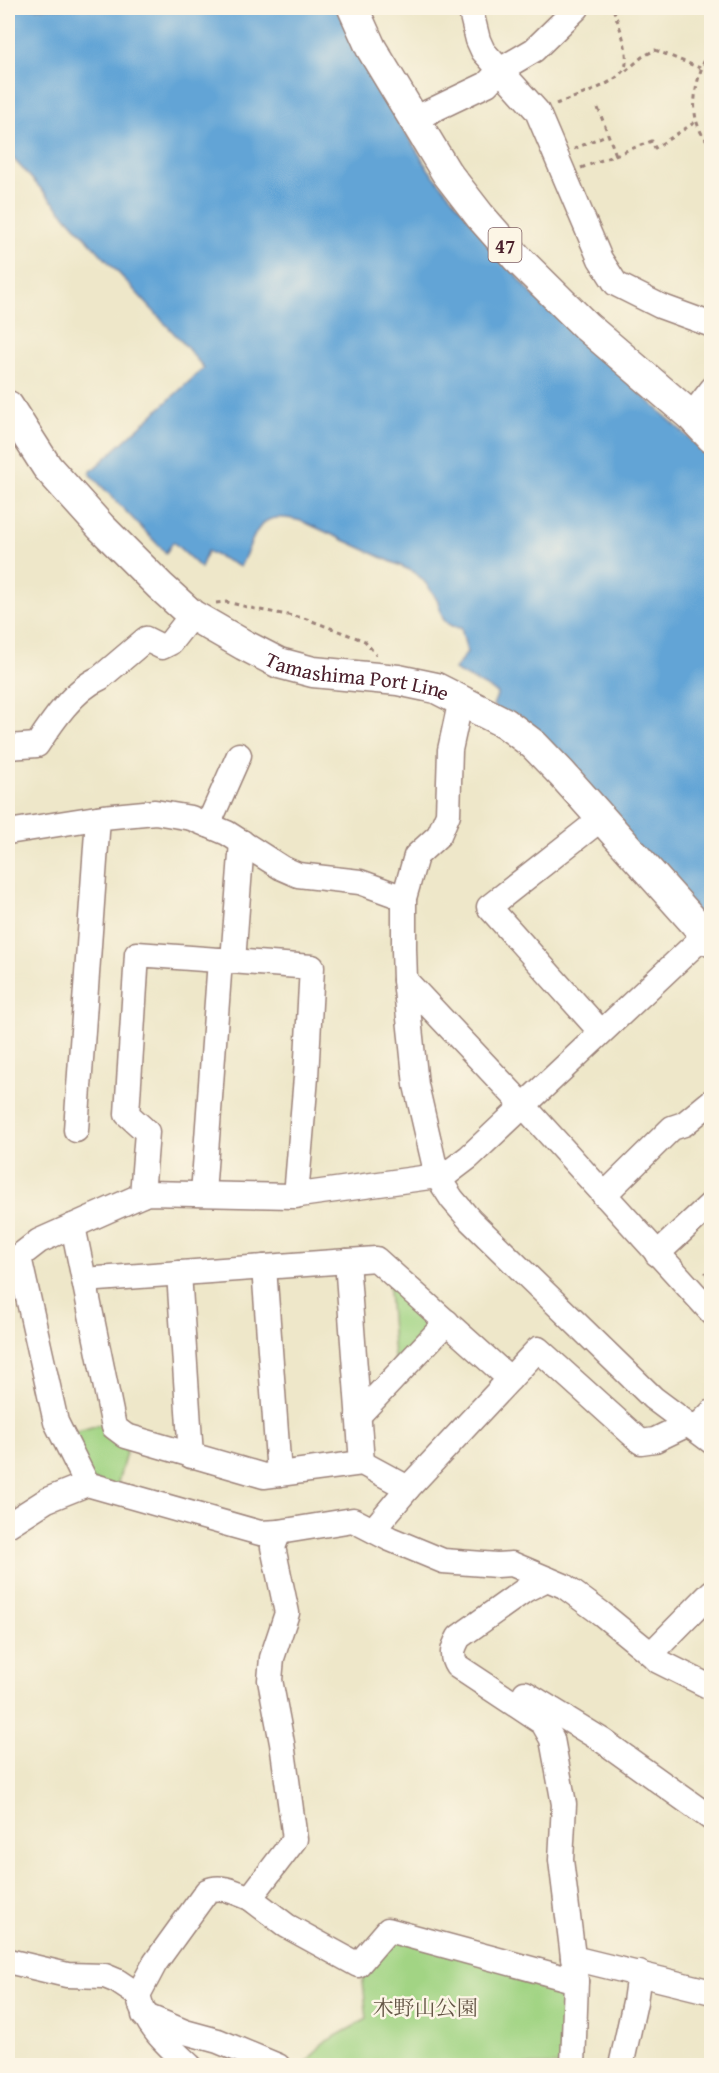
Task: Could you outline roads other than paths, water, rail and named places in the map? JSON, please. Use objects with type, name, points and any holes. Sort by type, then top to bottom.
[{"type":"main road","name":"47","points":[[353,8],[371,48],[446,172],[480,216],[586,326],[691,416],[711,438]]},
{"type":"main road","name":"Tamashima Port Line","points":[[8,406],[47,467],[93,519],[192,615],[279,663],[313,672],[398,680],[436,688],[505,723],[534,745],[708,938]]},
{"type":"street","points":[[470,8],[478,40],[490,62],[537,111],[600,259],[616,284],[660,306],[711,325]]},
{"type":"street","points":[[414,118],[487,84],[500,70],[534,50],[577,8]]},
{"type":"street","points":[[691,416],[711,389]]},
{"type":"street","points":[[8,747],[37,745],[64,707],[94,681],[146,639],[162,646],[170,644],[192,615]]},
{"type":"street","points":[[461,699],[450,750],[448,814],[439,835],[416,856],[404,898],[405,980],[417,1085],[437,1176],[470,1221],[653,1398],[702,1427]]},
{"type":"street","points":[[208,825],[239,755]]},
{"type":"street","points":[[8,832],[155,812],[191,818],[242,842],[282,868],[298,875],[360,882],[404,898]]},
{"type":"street","points":[[76,1130],[98,818]]},
{"type":"street","points":[[601,1032],[489,907],[602,818]]},
{"type":"street","points":[[203,1194],[227,961],[242,842]]},
{"type":"street","points":[[87,1484],[56,1422],[13,1261],[39,1241],[147,1193],[296,1196],[448,1173],[469,1157],[601,1032],[708,938]]},
{"type":"street","points":[[142,1195],[147,1132],[127,1114],[137,954],[312,967],[296,1196]]},
{"type":"street","points":[[405,980],[523,1105],[711,1313]]},
{"type":"street","points":[[604,1195],[672,1128],[684,1124],[711,1101]]},
{"type":"street","points":[[657,1254],[711,1203]]},
{"type":"street","points":[[73,1226],[114,1427],[126,1436],[264,1476],[362,1463],[408,1488]]},
{"type":"street","points":[[84,1280],[376,1259],[510,1379]]},
{"type":"street","points":[[346,1261],[362,1463]]},
{"type":"street","points":[[264,1267],[279,1474]]},
{"type":"street","points":[[179,1273],[191,1455]]},
{"type":"street","points":[[358,1416],[447,1322]]},
{"type":"street","points":[[373,1530],[408,1488],[538,1349],[641,1442],[702,1427]]},
{"type":"street","points":[[8,1525],[47,1500],[87,1484],[260,1533],[353,1520],[442,1561],[512,1564],[564,1586],[602,1614],[657,1661],[711,1688]]},
{"type":"street","points":[[250,1898],[295,1839],[282,1743],[270,1680],[272,1658],[287,1613],[273,1547],[279,1532]]},
{"type":"street","points":[[547,1579],[525,1590],[459,1637],[453,1648],[452,1659],[457,1666],[543,1723],[552,1739],[564,1804],[561,1860],[574,1969],[573,2066]]},
{"type":"street","points":[[651,1654],[711,1592]]},
{"type":"street","points":[[453,1648],[603,1741],[711,1819]]},
{"type":"street","points":[[190,2066],[163,2041],[151,2026],[141,2005],[155,1963],[207,1891],[214,1887],[250,1898],[287,1926],[358,1965],[388,1930],[574,1969],[639,1973],[711,1992]]},
{"type":"street","points":[[8,1961],[67,1975],[105,1976],[117,1981],[141,2005],[185,2032],[218,2041],[278,2066]]},
{"type":"street","points":[[621,2066],[639,1973]]},
{"type":"water","points":[[8,8],[338,8],[365,68],[429,170],[532,294],[711,458],[711,926],[493,705],[498,693],[454,670],[467,652],[461,628],[452,626],[444,620],[433,593],[414,572],[304,522],[289,518],[268,520],[262,525],[256,532],[240,567],[207,551],[201,568],[173,542],[166,553],[89,473],[204,368],[8,153]]},
{"type":"park label","name":"木野山公園","points":[[425,2007]]}]
